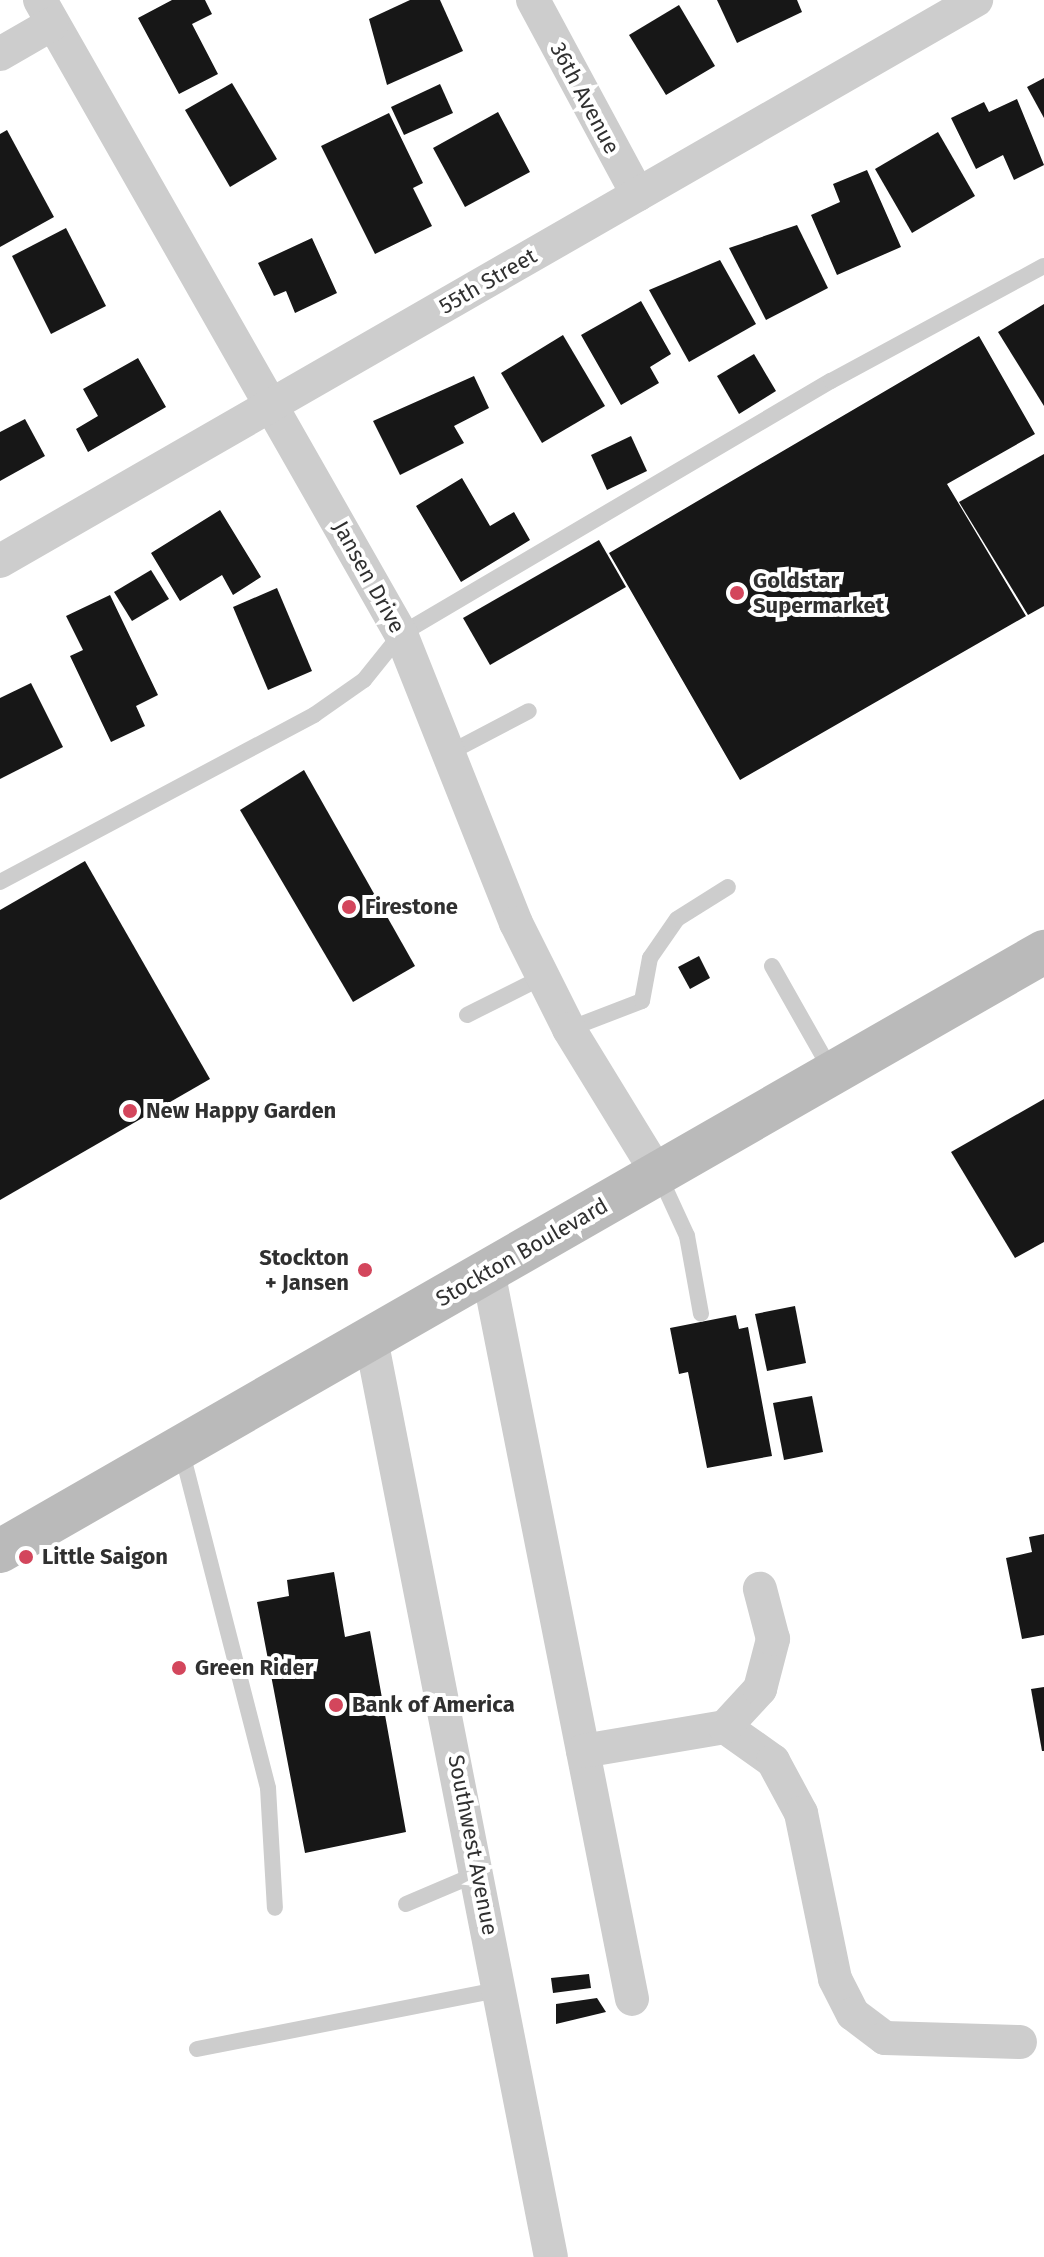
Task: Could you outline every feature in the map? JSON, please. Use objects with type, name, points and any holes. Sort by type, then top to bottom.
[{"type":"main road","name":"Stockton Boulevard","points":[[0,1551],[1044,952]]},
{"type":"street","name":"36th Avenue","points":[[533,0],[638,195]]},
{"type":"street","name":"55th Street","points":[[0,561],[976,0]]},
{"type":"street","points":[[0,54],[46,12]]},
{"type":"street","name":"Jansen Drive","points":[[46,12],[401,634],[449,753],[486,857],[543,977],[569,1029],[658,1174]]},
{"type":"street","points":[[488,1271],[632,1999]]},
{"type":"street","name":"Southwest Avenue","points":[[371,1339],[480,1872],[499,1990],[551,2257]]},
{"type":"street","points":[[583,1751],[725,1727],[760,1689],[773,1639],[760,1589]]},
{"type":"street","points":[[725,1727],[773,1761],[801,1813],[835,1979],[853,2014],[885,2038],[1020,2042]]},
{"type":"lane","points":[[0,882],[314,715],[364,680],[401,634],[831,381],[1044,266]]},
{"type":"lane","points":[[449,753],[529,711]]},
{"type":"lane","points":[[569,1029],[642,1001],[650,958],[677,919],[728,887]]},
{"type":"lane","points":[[772,966],[833,1073]]},
{"type":"lane","points":[[467,1015],[543,977]]},
{"type":"lane","points":[[658,1174],[687,1236],[701,1314]]},
{"type":"lane","points":[[181,1447],[268,1788],[275,1908]]},
{"type":"lane","points":[[406,1904],[480,1872]]},
{"type":"lane","points":[[197,2049],[499,1990]]},
{"type":"building","points":[[172,0],[205,0],[212,14],[192,24],[218,74],[179,94],[138,18]]},
{"type":"building","points":[[410,0],[440,0],[463,51],[387,85],[369,19]]},
{"type":"building","points":[[717,0],[797,0],[802,12],[737,43]]},
{"type":"building","points":[[679,5],[715,66],[666,95],[629,35]]},
{"type":"building","points":[[1044,78],[1044,118],[1027,87]]},
{"type":"building","points":[[232,83],[277,159],[230,187],[185,110]]},
{"type":"building","points":[[440,84],[453,113],[404,135],[391,107]]},
{"type":"building","points":[[1017,99],[1044,165],[1014,180],[1003,155],[976,169],[951,118],[984,102],[989,112]]},
{"type":"building","points":[[498,112],[530,172],[465,207],[433,148]]},
{"type":"building","points":[[389,113],[423,183],[413,188],[432,226],[375,254],[321,146]]},
{"type":"building","points":[[7,130],[54,217],[0,247],[0,134]]},
{"type":"building","points":[[938,132],[975,196],[912,233],[875,169]]},
{"type":"building","points":[[867,170],[901,247],[837,275],[811,215],[840,202],[833,184]]},
{"type":"building","points":[[797,225],[828,288],[766,320],[729,248]]},
{"type":"building","points":[[66,228],[106,306],[51,334],[12,256]]},
{"type":"building","points":[[312,238],[337,293],[295,313],[286,291],[274,296],[258,263]]},
{"type":"building","points":[[720,260],[756,324],[689,362],[649,290]]},
{"type":"building","points":[[641,301],[671,354],[650,367],[659,383],[621,405],[581,335]]},
{"type":"building","points":[[1044,304],[1044,406],[998,332]]},
{"type":"building","points":[[563,335],[605,406],[542,443],[501,373]]},
{"type":"building","points":[[979,336],[1035,434],[947,484],[1026,616],[740,780],[609,553]]},
{"type":"building","points":[[754,354],[776,391],[739,414],[717,376]]},
{"type":"building","points":[[138,358],[166,407],[88,452],[76,429],[98,416],[83,389]]},
{"type":"building","points":[[474,376],[489,408],[454,426],[464,443],[400,475],[373,421]]},
{"type":"building","points":[[25,419],[45,456],[0,481],[0,432]]},
{"type":"building","points":[[631,436],[647,471],[607,490],[591,455]]},
{"type":"building","points":[[1044,454],[1044,606],[1028,615],[959,502]]},
{"type":"building","points":[[462,478],[490,526],[514,512],[530,540],[461,582],[416,506]]},
{"type":"building","points":[[220,510],[261,577],[233,595],[222,575],[180,601],[151,553]]},
{"type":"building","points":[[599,540],[626,587],[490,665],[463,618]]},
{"type":"building","points":[[151,570],[169,599],[132,621],[114,592]]},
{"type":"building","points":[[277,588],[312,671],[268,690],[233,607]]},
{"type":"building","points":[[110,595],[158,695],[136,706],[145,726],[111,742],[70,656],[83,650],[66,616]]},
{"type":"building","points":[[31,683],[63,747],[0,779],[0,698]]},
{"type":"building","points":[[304,770],[415,966],[353,1002],[240,810]]},
{"type":"building","points":[[85,861],[210,1079],[0,1200],[0,910]]},
{"type":"building","points":[[699,956],[710,978],[690,989],[678,967]]},
{"type":"building","points":[[1044,1099],[1044,1242],[1015,1258],[951,1152]]},
{"type":"building","points":[[795,1306],[806,1363],[767,1371],[755,1314]]},
{"type":"building","points":[[736,1315],[739,1329],[748,1327],[772,1456],[707,1468],[688,1372],[679,1374],[670,1328]]},
{"type":"building","points":[[812,1396],[823,1452],[784,1460],[773,1403]]},
{"type":"building","points":[[1044,1534],[1044,1635],[1022,1639],[1006,1558],[1032,1552],[1029,1537]]},
{"type":"building","points":[[334,1572],[345,1637],[370,1631],[406,1832],[305,1853],[257,1602],[289,1596],[287,1580]]},
{"type":"building","points":[[1044,1687],[1044,1751],[1042,1751],[1031,1689]]},
{"type":"building","points":[[589,1974],[591,1988],[553,1993],[551,1978]]},
{"type":"building","points":[[597,1998],[606,2012],[556,2024],[556,2004]]},
{"type":"place","name":"Goldstar Supermarket","points":[[737,593]]},
{"type":"place","name":"Firestone","points":[[349,907]]},
{"type":"place","name":"New Happy Garden","points":[[130,1111]]},
{"type":"place","name":"Stockton + Jansen","points":[[365,1270]]},
{"type":"place","name":"Little Saigon","points":[[26,1557]]},
{"type":"place","name":"Green Rider","points":[[179,1668]]},
{"type":"place","name":"Bank of America","points":[[336,1705]]}]
